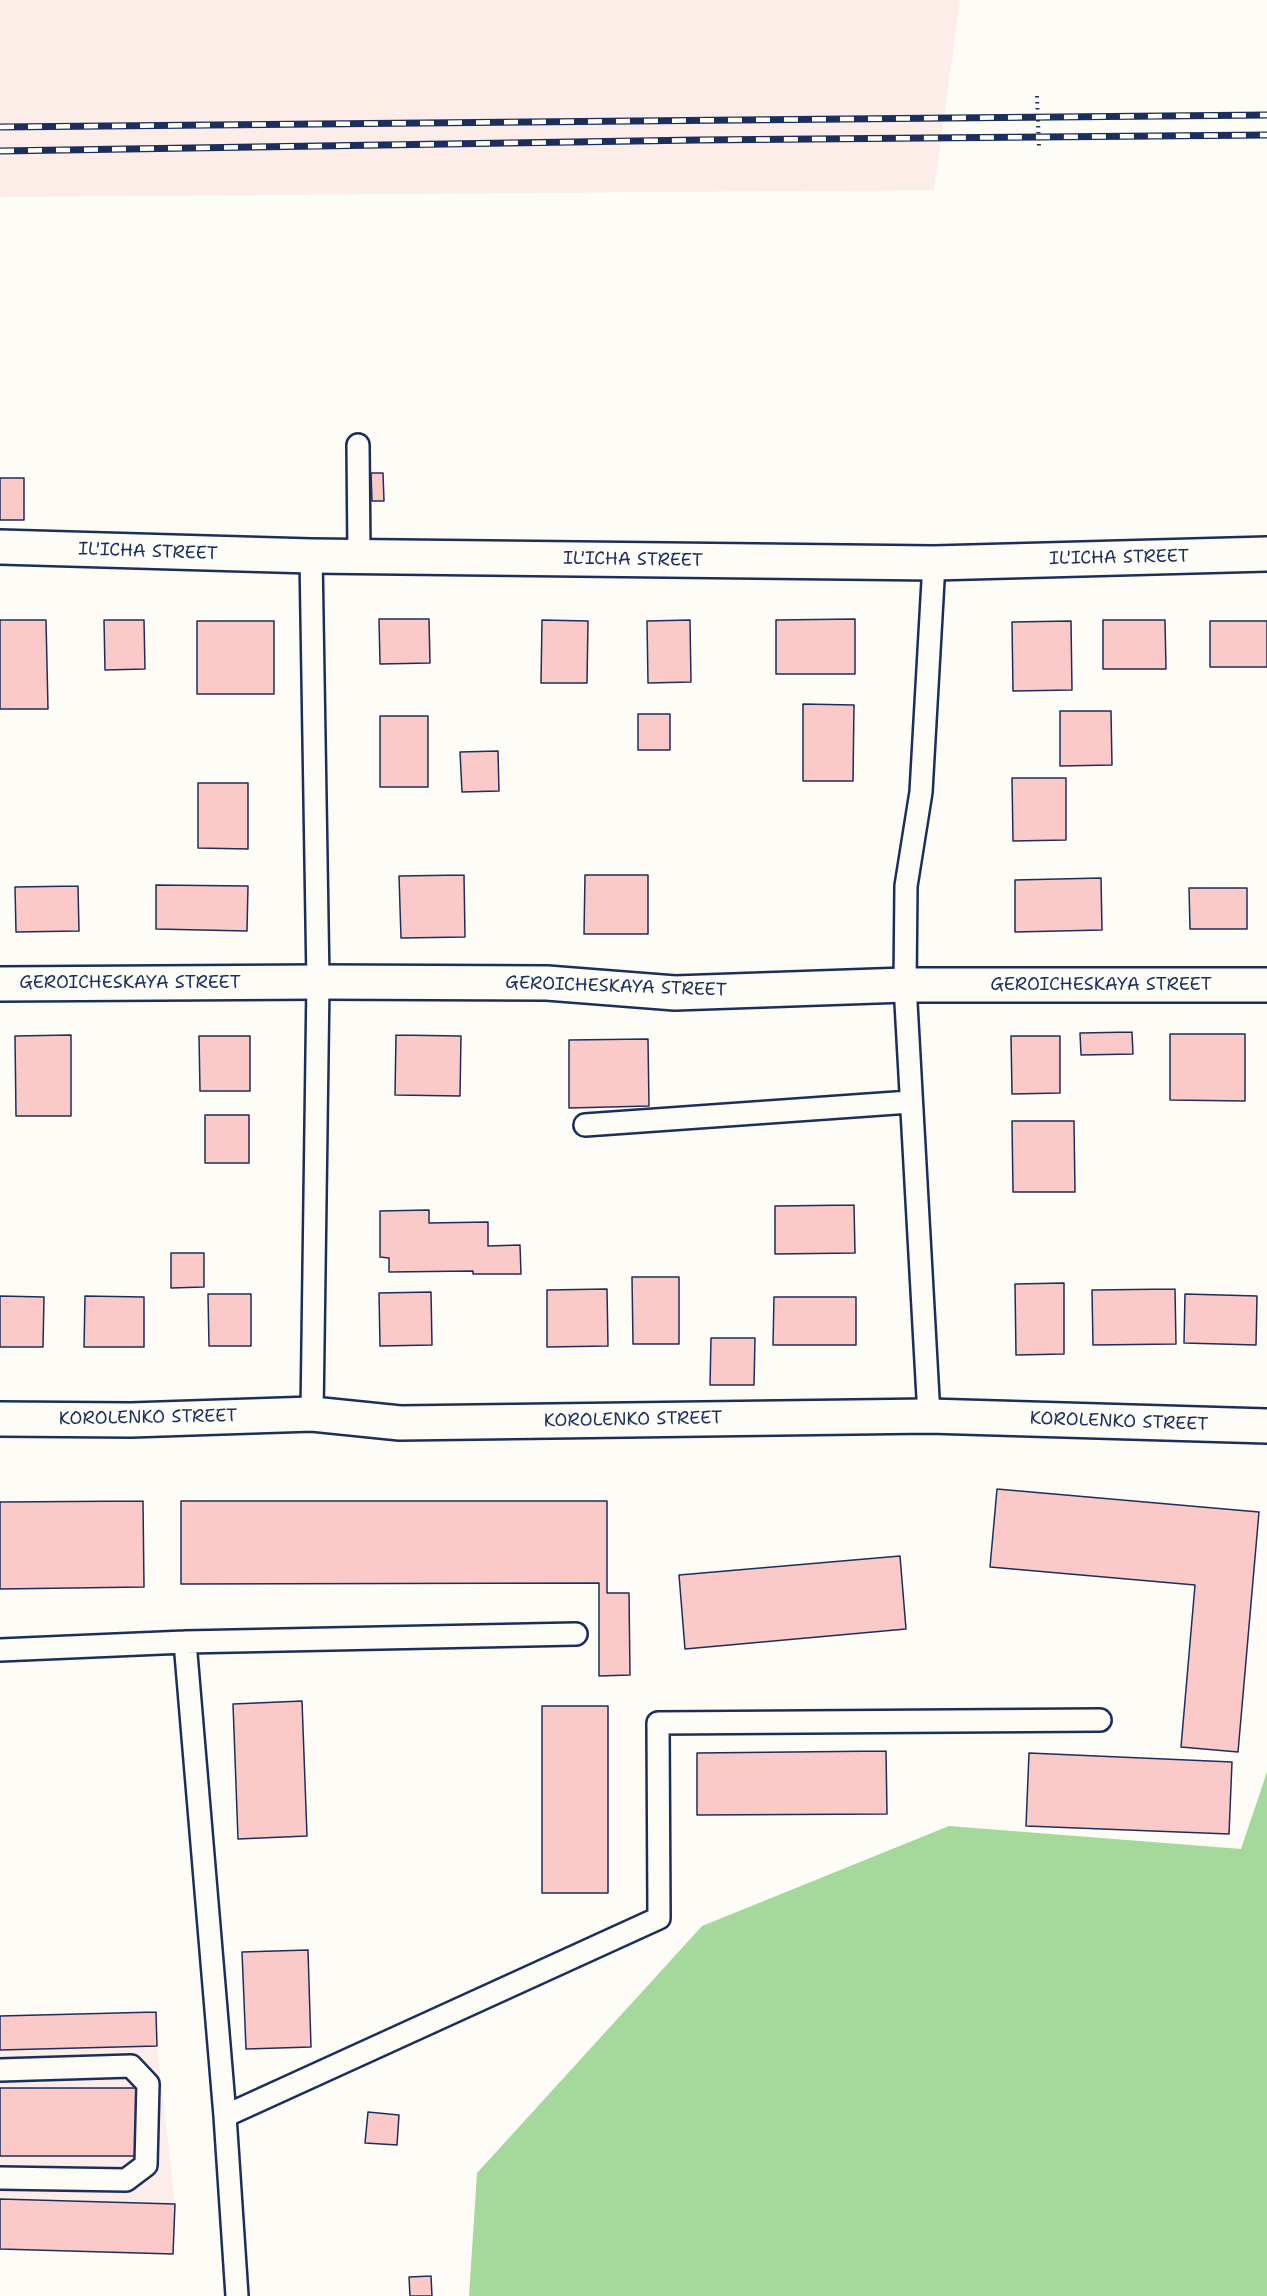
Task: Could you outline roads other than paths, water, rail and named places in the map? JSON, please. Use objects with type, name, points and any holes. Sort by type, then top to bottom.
[{"type":"street","name":"IL'ICHA STREET","points":[[0,548],[359,557],[934,563],[1267,554]]},
{"type":"street","name":"GEROICHESKAYA STREET","points":[[0,984],[547,983],[675,993],[905,985],[1267,985]]},
{"type":"street","name":"KOROLENKO STREET","points":[[0,1419],[131,1420],[312,1414],[400,1423],[929,1416],[1267,1426]]},
{"type":"lane","points":[[358,445],[359,557]]},
{"type":"lane","points":[[310,556],[318,982],[312,1414]]},
{"type":"lane","points":[[929,1416],[905,985],[906,886],[921,792],[934,563]]},
{"type":"lane","points":[[585,1125],[910,1102]]},
{"type":"lane","points":[[0,1650],[185,1642],[576,1634]]},
{"type":"lane","points":[[185,1642],[225,2116],[237,2296]]},
{"type":"lane","points":[[225,2116],[659,1918],[658,1723],[1100,1720]]},
{"type":"lane","points":[[0,2070],[131,2066],[148,2084],[146,2165],[126,2180],[0,2178]]},
{"type":"railway","points":[[0,127],[1267,115]]},
{"type":"railway","points":[[0,151],[699,140],[1267,135]]}]
